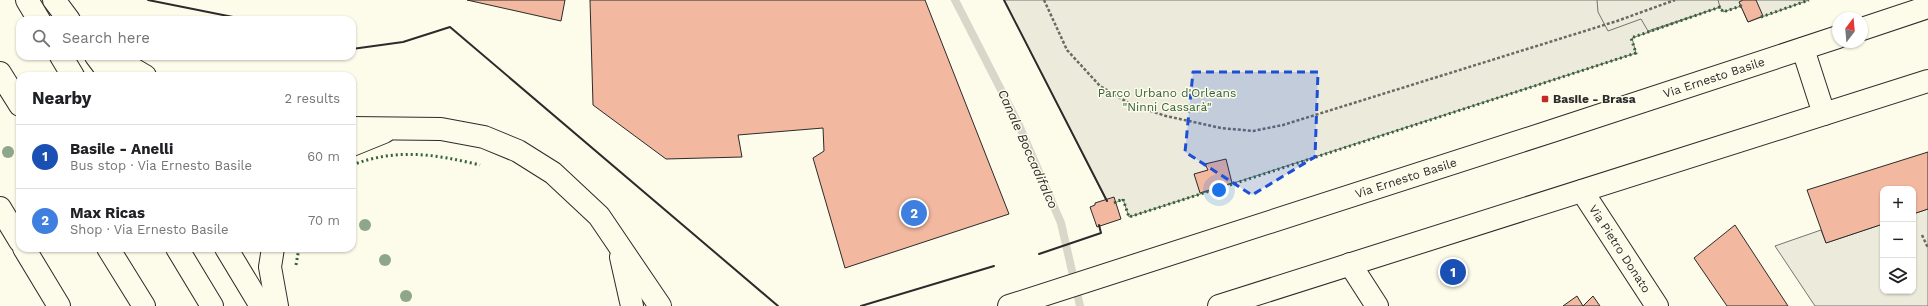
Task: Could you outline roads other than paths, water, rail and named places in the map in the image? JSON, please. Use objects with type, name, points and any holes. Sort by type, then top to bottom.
[{"type":"main road","points":[[27,0],[37,16]]},
{"type":"main road","points":[[54,0],[66,16]]},
{"type":"main road","points":[[1868,27],[1928,8]]},
{"type":"main road","name":"Via Ernesto Basile","points":[[1009,306],[1832,39]]},
{"type":"main road","points":[[1803,49],[1824,114]]},
{"type":"main road","points":[[63,60],[71,72]]},
{"type":"main road","points":[[99,60],[108,72]]},
{"type":"main road","points":[[118,60],[138,72]]},
{"type":"main road","points":[[0,73],[16,99]]},
{"type":"main road","points":[[1220,306],[1928,81]]},
{"type":"main road","points":[[356,143],[399,127]]},
{"type":"main road","points":[[356,128],[399,127],[441,129],[484,137],[518,151],[553,173],[599,216],[660,306]]},
{"type":"main road","name":"Via Pietro Donato","points":[[1582,191],[1657,306]]},
{"type":"main road","points":[[0,208],[16,234]]},
{"type":"main road","points":[[617,242],[632,306]]},
{"type":"main road","points":[[26,252],[59,306]]},
{"type":"main road","points":[[110,252],[144,306]]},
{"type":"main road","points":[[179,252],[212,306]]},
{"type":"main road","points":[[228,252],[261,306]]},
{"type":"main road","points":[[272,252],[270,267],[276,306]]},
{"type":"main road","points":[[1350,264],[1377,306]]},
{"type":"waterway","name":"Canale Boccadifalco","points":[[955,0],[1019,125],[1061,223],[1080,306]]},
{"type":"place","name":"Basile - Brasa","points":[[1545,99]]},
{"type":"place","name":"Max Ricas","points":[[914,213]]},
{"type":"place","name":"Basile - Anelli","points":[[1453,272]]},
{"type":"park label","name":"Parco Urbano d'Orleans \"Ninni Cassarà\"","points":[[1167,100]]}]
